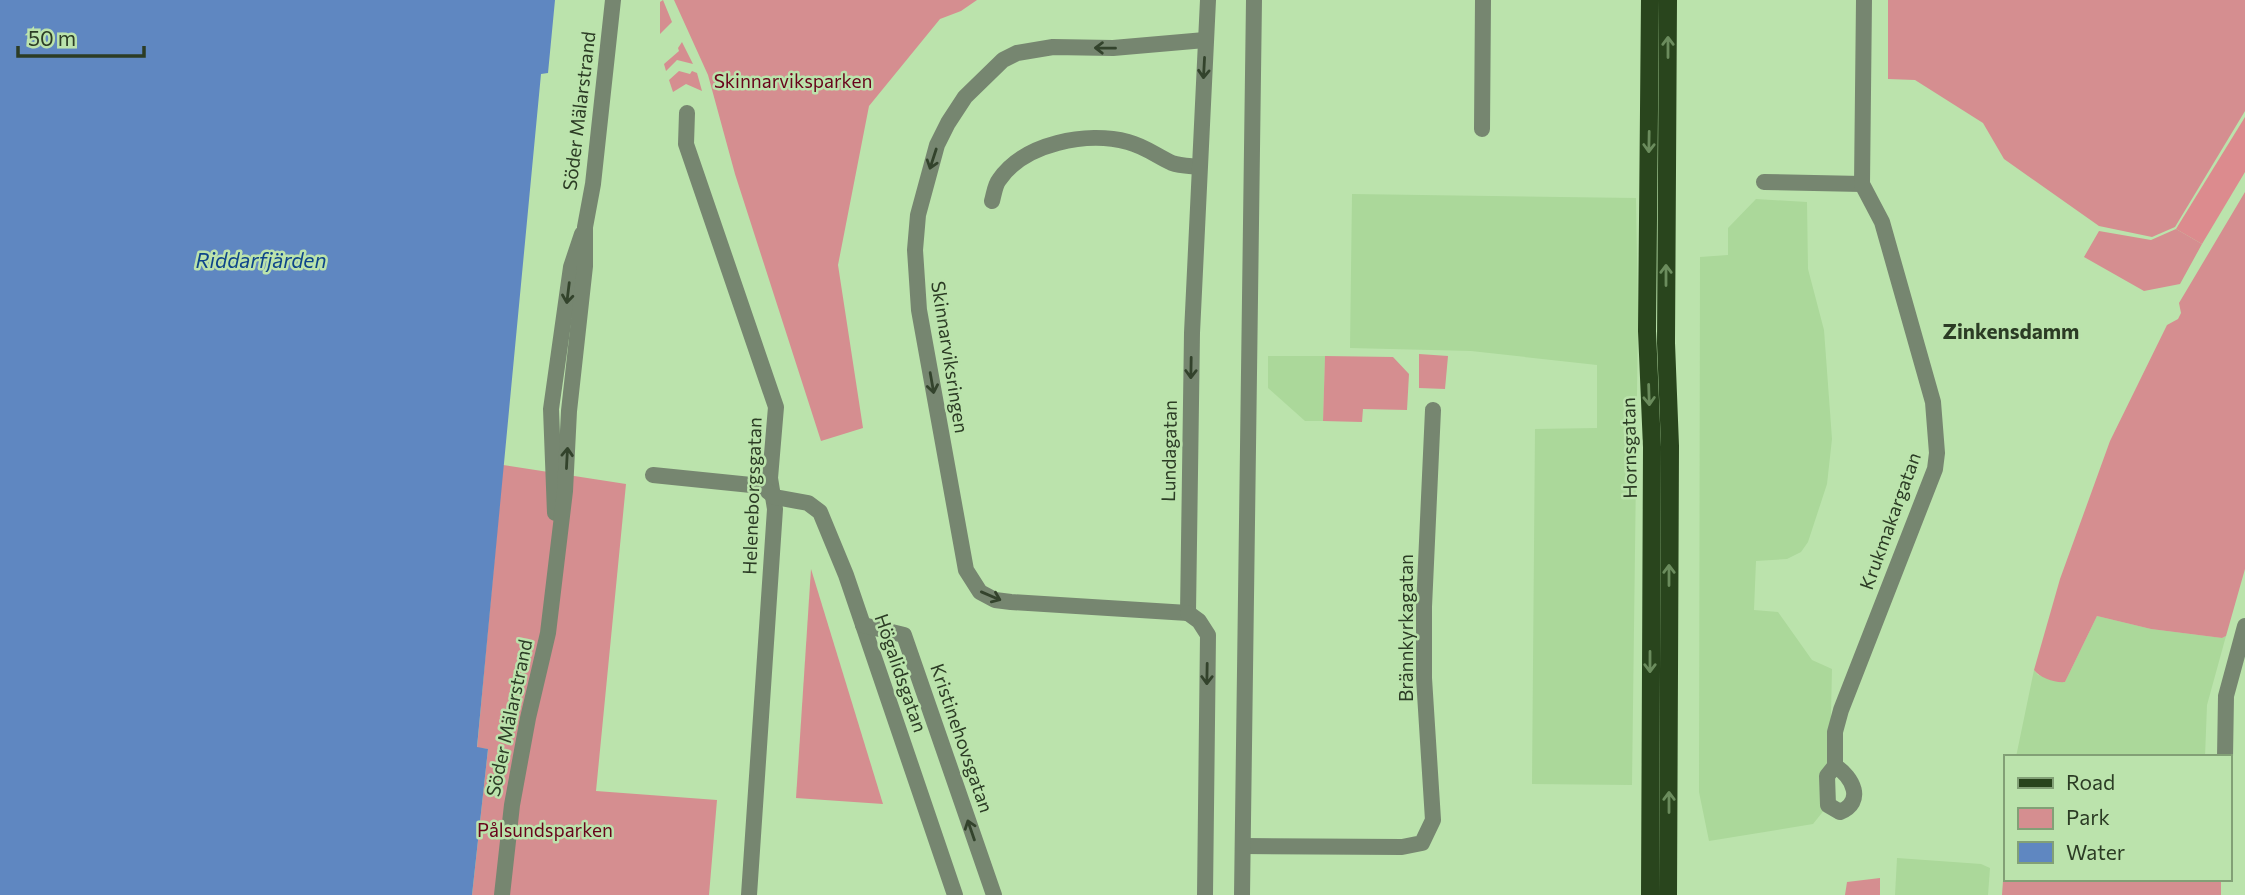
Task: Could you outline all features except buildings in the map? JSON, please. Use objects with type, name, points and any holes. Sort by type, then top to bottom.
[{"type":"main road","name":"Hornsgatan","points":[[1650,0],[1647,331],[1651,447],[1650,895]]},
{"type":"main road","name":"Hornsgatan","points":[[1668,0],[1668,895]]},
{"type":"main road","points":[[1650,838],[1669,838]]},
{"type":"street","name":"Söder Mälarstrand","points":[[502,895],[512,805],[528,718],[548,633],[558,550],[551,409],[571,267],[585,227],[593,184],[613,0]]},
{"type":"street","name":"Lundagatan","points":[[1188,613],[1192,345],[1208,0]]},
{"type":"street","points":[[1242,895],[1254,0]]},
{"type":"street","points":[[1482,130],[1483,0]]},
{"type":"street","name":"Krukmakargatan","points":[[1835,766],[1835,732],[1841,710],[1935,469],[1937,453],[1937,431],[1930,390],[1882,222],[1862,184],[1864,0]]},
{"type":"street","name":"Skinnarviksringen","points":[[1188,613],[1012,602],[995,600],[980,592],[966,570],[963,557],[919,310],[915,250],[923,191],[942,134],[965,97],[1003,60],[1033,49],[1053,47],[1113,48],[1205,40]]},
{"type":"street","name":"Heleneborgsgatan","points":[[687,113],[686,144],[776,407],[770,478],[775,497],[749,895]]},
{"type":"street","points":[[992,201],[998,181],[1015,165],[1050,145],[1080,138],[1103,137],[1128,142],[1148,149],[1174,164],[1199,167]]},
{"type":"street","points":[[1764,182],[1862,184]]},
{"type":"street","name":"Brännkyrkagatan","points":[[1243,846],[1402,847],[1422,843],[1433,820],[1424,642],[1433,410]]},
{"type":"street","points":[[653,475],[761,486],[775,497]]},
{"type":"street","name":"Högalidsgatan","points":[[775,497],[808,503],[820,512],[863,625],[956,895]]},
{"type":"street","points":[[1188,613],[1199,621],[1208,635],[1205,895]]},
{"type":"street","name":"Kristinehovsgatan","points":[[863,625],[904,635],[994,895]]},
{"type":"street","points":[[2225,755],[2226,696],[2245,626]]},
{"type":"shaded area","points":[[2245,117],[2245,172],[2202,244],[2176,229]]},
{"type":"shaded area","points":[[1352,194],[1636,198],[1638,316],[1632,785],[1532,784],[1535,429],[1597,428],[1597,365],[1471,351],[1350,348]]},
{"type":"shaded area","points":[[1756,199],[1807,202],[1808,269],[1824,330],[1832,439],[1827,484],[1808,542],[1801,552],[1787,559],[1756,561],[1754,610],[1778,612],[1812,660],[1832,669],[1829,804],[1813,824],[1709,841],[1699,792],[1700,257],[1728,255],[1728,228]]},
{"type":"shaded area","points":[[1268,356],[1325,356],[1323,421],[1305,421],[1268,388]]},
{"type":"shaded area","points":[[2097,616],[2151,629],[2222,638],[2226,636],[2207,705],[2205,755],[2016,755],[2034,670],[2038,675],[2065,682]]},
{"type":"shaded area","points":[[1897,858],[1981,864],[1990,868],[1988,895],[1895,895]]},
{"type":"green space","points":[[663,0],[672,22],[660,34],[660,2]]},
{"type":"green space","name":"Skinnarviksparken","points":[[674,0],[977,0],[961,11],[940,19],[869,106],[838,265],[863,428],[821,441],[735,174],[708,75]]},
{"type":"green space","points":[[1888,0],[2245,0],[2245,111],[2175,227],[2152,237],[2099,226],[2004,159],[1983,123],[1915,80],[1888,79]]},
{"type":"green space","points":[[682,42],[693,64],[677,60],[666,71],[664,64],[679,51]]},
{"type":"green space","points":[[679,71],[697,73],[702,91],[686,84],[673,92],[669,80]]},
{"type":"green space","points":[[2245,192],[2245,569],[2226,636],[2222,638],[2151,629],[2097,616],[2065,682],[2048,679],[2034,670],[2060,579],[2110,441],[2167,325],[2178,319],[2181,313],[2179,303]]},
{"type":"green space","points":[[2176,229],[2202,244],[2180,284],[2144,291],[2084,257],[2099,231],[2151,240]]},
{"type":"green space","points":[[1419,354],[1448,356],[1445,389],[1419,388]]},
{"type":"green space","points":[[1325,356],[1393,357],[1409,374],[1407,410],[1363,409],[1362,422],[1323,421]]},
{"type":"green space","name":"Pålsundsparken","points":[[503,465],[626,484],[596,791],[717,800],[709,895],[472,895],[488,749],[477,748]]},
{"type":"green space","points":[[811,569],[883,804],[796,798]]},
{"type":"green space","points":[[2004,867],[2004,881],[2221,881],[2221,895],[2002,895]]},
{"type":"green space","points":[[1880,878],[1880,895],[1845,895],[1847,882]]},
{"type":"water","name":"Riddarfjärden","points":[[0,0],[555,0],[548,73],[541,74],[477,747],[488,749],[472,895],[0,895]]},
{"type":"district","name":"Zinkensdamm","points":[[2011,332]]}]
